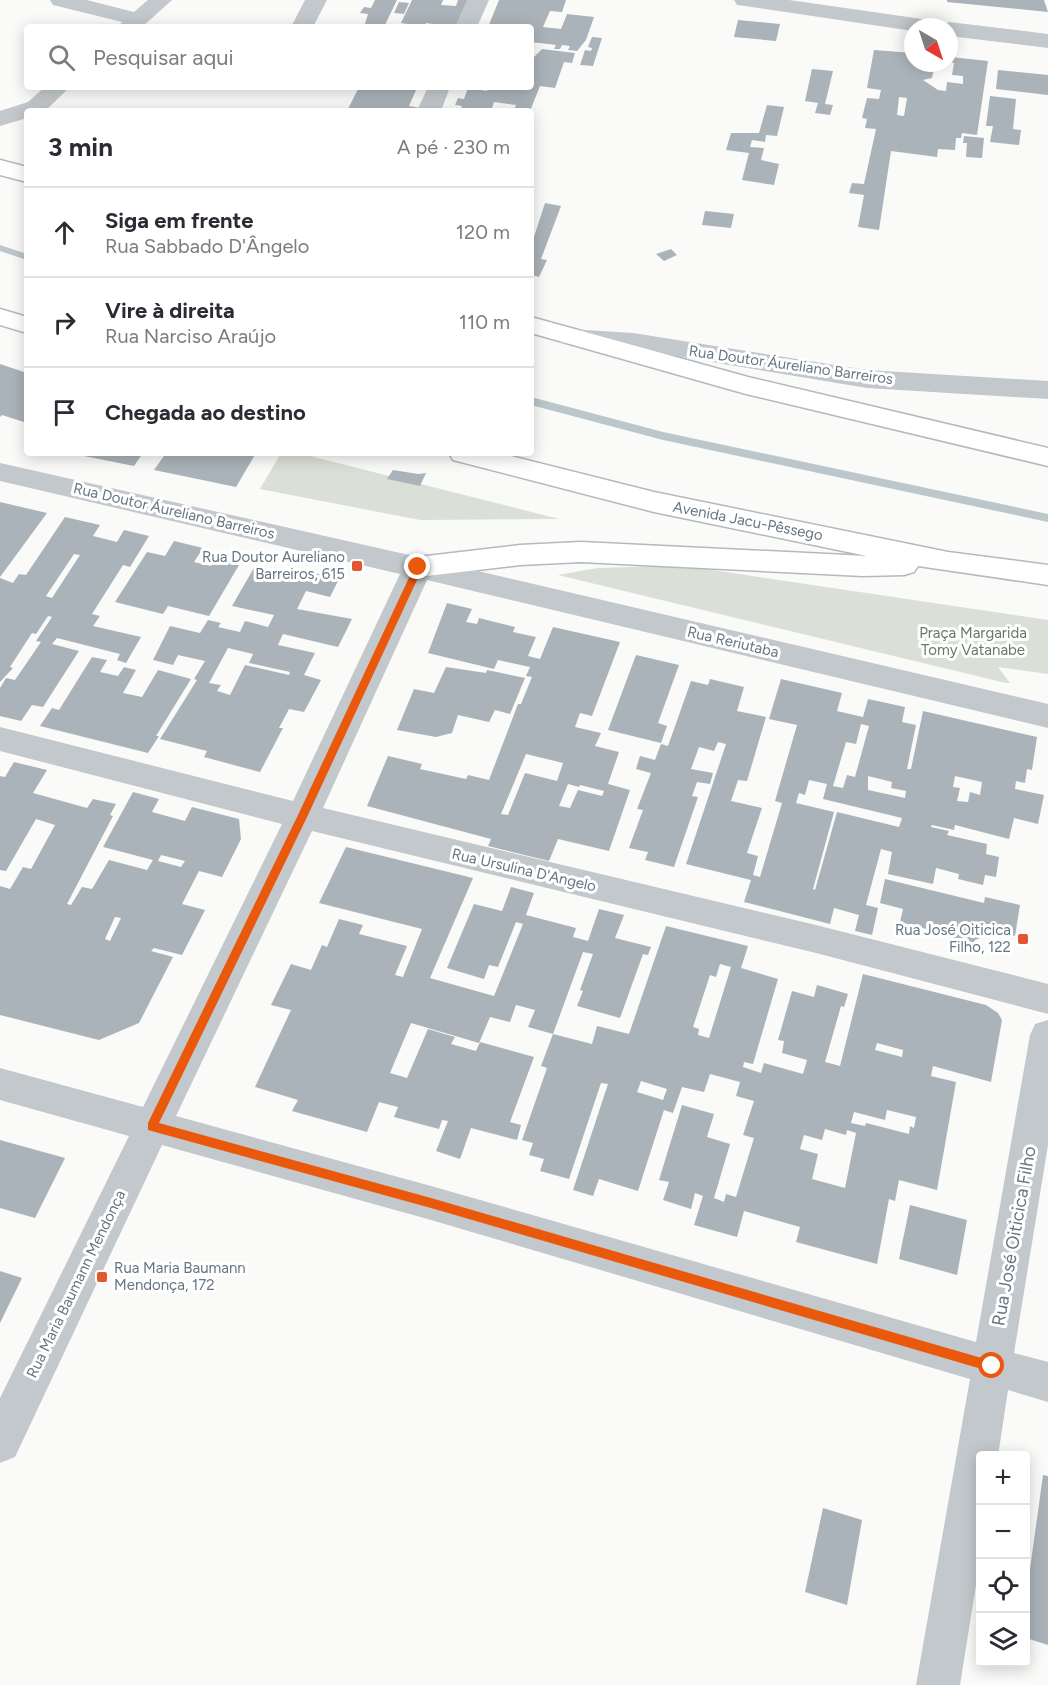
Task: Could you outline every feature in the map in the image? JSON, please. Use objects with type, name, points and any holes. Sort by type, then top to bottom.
[{"type":"highway","points":[[0,167],[24,174]]},
{"type":"highway","points":[[0,317],[24,324]]},
{"type":"highway","points":[[534,326],[826,406],[1048,457]]},
{"type":"highway","name":"Avenida Jacu-Pêssego","points":[[475,456],[654,502],[948,562],[1042,574]]},
{"type":"highway","points":[[418,567],[511,554],[582,552],[653,554],[794,566],[858,567],[948,562]]},
{"type":"street","points":[[61,0],[134,23],[161,0]]},
{"type":"street","points":[[304,24],[316,0]]},
{"type":"street","points":[[467,24],[478,0]]},
{"type":"street","points":[[745,0],[904,23]]},
{"type":"street","points":[[958,30],[1048,41]]},
{"type":"street","points":[[36,108],[56,90]]},
{"type":"street","points":[[430,108],[439,90]]},
{"type":"street","points":[[0,119],[24,112]]},
{"type":"street","name":"Rua Doutor Áureliano Barreiros","points":[[570,337],[633,341],[746,362],[867,379],[1048,390]]},
{"type":"street","name":"Rua Doutor Áureliano Barreiros","points":[[0,472],[418,567]]},
{"type":"street","name":"Rua Reriutaba","points":[[418,567],[1048,716]]},
{"type":"street","name":"Rua Maria Baumann Mendonça","points":[[0,1442],[303,815],[418,567]]},
{"type":"street","name":"Rua Ursulina D'Angelo","points":[[0,739],[816,939],[1048,999]]},
{"type":"street","name":"Rua José Oiticica Filho","points":[[938,1685],[1048,1035]]},
{"type":"street","points":[[0,1084],[431,1203],[1048,1382]]},
{"type":"green space","points":[[279,456],[310,456],[559,519],[420,520],[260,489]]},
{"type":"green space","name":"Praça Margarida Tomy Vatanabe","points":[[663,566],[699,568],[1048,620],[1048,674],[998,667],[1010,683],[1006,683],[558,575],[598,568]]},
{"type":"building","points":[[375,0],[397,0],[385,24],[365,24],[368,14],[360,13],[364,7],[371,8]]},
{"type":"building","points":[[412,0],[443,0],[441,5],[456,6],[458,0],[472,0],[462,24],[401,23]]},
{"type":"building","points":[[499,0],[566,0],[562,12],[550,11],[543,27],[561,29],[567,14],[594,17],[586,40],[577,51],[568,50],[570,46],[562,45],[560,49],[554,49],[556,45],[534,42],[534,24],[489,24]]},
{"type":"building","points":[[947,0],[1044,0],[1048,12],[947,2]]},
{"type":"building","points":[[399,2],[409,3],[404,14],[394,13]]},
{"type":"building","points":[[738,20],[780,24],[776,41],[734,37]]},
{"type":"building","points":[[592,37],[602,38],[593,66],[580,65],[585,50],[591,51],[592,48],[588,47]]},
{"type":"building","points":[[542,49],[575,53],[572,63],[564,62],[555,88],[540,86],[531,108],[515,108],[516,105],[494,102],[492,108],[461,108],[462,106],[455,105],[458,98],[464,99],[467,90],[534,90],[534,57]]},
{"type":"building","points":[[874,50],[904,52],[904,72],[933,72],[932,78],[923,80],[938,90],[946,91],[947,82],[963,84],[963,76],[952,75],[952,72],[958,72],[958,58],[988,61],[977,135],[962,133],[961,138],[956,138],[955,150],[938,149],[937,157],[891,151],[879,230],[858,227],[864,195],[849,193],[852,183],[864,184],[876,129],[865,128],[867,119],[862,118],[867,98],[879,99],[881,90],[867,88]],"holes":[[[899,97],[907,98],[904,116],[897,115]]]},
{"type":"building","points":[[812,69],[833,71],[825,104],[833,105],[830,115],[815,113],[818,103],[805,101]]},
{"type":"building","points":[[998,70],[1048,75],[1048,95],[996,89]]},
{"type":"building","points":[[358,90],[416,90],[409,106],[420,108],[348,108]]},
{"type":"building","points":[[990,96],[1016,99],[1013,129],[1021,130],[1019,145],[990,142],[993,126],[986,126]]},
{"type":"building","points":[[767,105],[784,107],[777,136],[766,135],[765,142],[752,140],[750,147],[764,148],[761,160],[779,164],[774,185],[742,180],[749,153],[726,150],[731,133],[759,133]]},
{"type":"building","points":[[964,136],[984,138],[982,158],[966,157],[967,143],[963,143]]},
{"type":"building","points":[[545,203],[561,206],[541,259],[547,260],[539,277],[534,276],[534,237]]},
{"type":"building","points":[[705,211],[734,214],[731,228],[702,225]]},
{"type":"building","points":[[671,249],[677,255],[664,261],[656,254]]},
{"type":"building","points":[[0,364],[24,372],[24,422],[2,415],[0,417]]},
{"type":"building","points":[[84,456],[141,456],[134,466]]},
{"type":"building","points":[[164,456],[254,456],[236,487],[154,470]]},
{"type":"building","points":[[393,470],[426,473],[420,486],[387,479]]},
{"type":"building","points":[[0,502],[47,513],[0,577]]},
{"type":"building","points":[[65,517],[100,525],[93,536],[117,542],[124,530],[149,536],[130,567],[123,565],[92,614],[100,616],[93,626],[141,637],[126,663],[117,660],[120,654],[57,638],[52,644],[79,651],[43,707],[32,705],[21,721],[0,716],[0,688],[6,678],[15,680],[41,642],[36,641],[52,617],[48,616],[36,634],[32,633],[10,667],[13,668],[0,682],[0,578],[13,583],[19,574],[26,575]],"holes":[[[74,554],[80,555],[52,598],[46,596]]]},
{"type":"building","points":[[174,541],[203,548],[194,562],[211,566],[215,559],[239,565],[209,616],[168,606],[163,614],[115,602],[147,552],[165,556]]},
{"type":"building","points":[[255,566],[295,574],[298,569],[339,579],[330,597],[306,591],[297,609],[352,619],[338,647],[283,634],[278,645],[315,653],[304,675],[321,680],[304,712],[289,709],[279,728],[283,728],[260,772],[204,757],[207,751],[160,739],[197,680],[194,679],[205,661],[178,655],[173,665],[153,660],[170,626],[200,633],[208,620],[221,623],[218,627],[240,632],[245,621],[268,627],[274,615],[232,606]],"holes":[[[228,648],[253,654],[249,663],[290,672],[289,675],[245,665],[230,695],[217,691],[221,685],[209,683]]]},
{"type":"building","points":[[447,603],[472,609],[466,622],[477,624],[479,618],[515,627],[513,632],[536,637],[528,656],[540,659],[553,627],[620,642],[592,716],[580,713],[575,727],[601,733],[595,746],[619,752],[608,784],[630,790],[609,851],[558,839],[549,861],[488,846],[491,839],[367,806],[388,756],[422,764],[420,769],[466,779],[468,775],[489,780],[518,704],[521,704],[532,677],[526,676],[530,667],[498,660],[494,669],[428,653]],"holes":[[[526,754],[563,763],[557,781],[525,773],[508,815],[501,814]],[[568,784],[579,787],[580,785],[604,791],[602,796],[578,790],[570,808],[559,806]]]},
{"type":"building","points":[[636,655],[679,665],[658,723],[667,726],[661,743],[608,730]]},
{"type":"building","points":[[92,657],[107,660],[100,672],[118,676],[124,667],[136,670],[123,693],[142,697],[158,670],[191,679],[148,753],[40,726],[52,708],[59,710]]},
{"type":"building","points":[[446,667],[486,673],[487,670],[525,678],[510,714],[495,710],[489,722],[458,715],[452,733],[436,737],[397,730],[414,689],[434,693]]},
{"type":"building","points":[[710,679],[744,687],[737,711],[766,717],[747,781],[738,780],[731,801],[762,808],[747,853],[758,856],[753,875],[760,877],[782,803],[775,801],[797,725],[769,719],[781,679],[842,693],[837,711],[863,717],[868,699],[905,707],[902,722],[916,725],[907,769],[911,769],[923,711],[1037,737],[1032,770],[1027,769],[1025,783],[1016,781],[1015,789],[1044,795],[1038,824],[1014,818],[1009,839],[955,825],[954,830],[932,825],[931,827],[949,831],[947,835],[987,844],[986,854],[999,857],[996,877],[985,875],[983,885],[958,879],[959,874],[936,868],[933,884],[888,874],[892,852],[881,849],[866,905],[878,908],[872,935],[855,931],[859,915],[834,908],[830,924],[744,902],[751,880],[686,864],[726,744],[718,742],[714,751],[699,747],[691,769],[713,773],[710,784],[697,782],[692,796],[698,797],[674,867],[645,860],[648,852],[629,848],[643,810],[637,809],[651,773],[636,769],[640,756],[655,760],[661,744],[668,746],[691,681],[708,685]],"holes":[[[861,724],[869,726],[855,777],[847,775],[843,788],[833,786],[846,742],[856,744]],[[868,776],[892,782],[891,788],[906,791],[905,798],[868,790]],[[955,776],[982,782],[980,795],[970,792],[968,802],[957,801],[960,788],[953,787]],[[809,780],[827,784],[823,799],[902,818],[899,827],[837,812],[815,890],[813,889],[834,812],[796,803],[799,793],[805,795]]]},
{"type":"building","points":[[14,762],[47,770],[33,793],[87,808],[93,799],[116,804],[110,815],[113,816],[67,904],[71,905],[82,887],[92,889],[109,860],[147,870],[153,860],[103,847],[133,792],[159,799],[152,812],[185,821],[192,807],[239,819],[241,839],[222,877],[199,871],[182,904],[205,910],[182,955],[154,948],[151,951],[173,957],[139,1023],[99,1040],[0,1015],[0,886],[10,889],[23,867],[31,869],[55,825],[36,819],[6,871],[0,870],[0,776],[5,777]],"holes":[[[161,855],[185,861],[181,867],[158,861]],[[115,917],[121,918],[110,941],[105,939]]]},
{"type":"building","points":[[346,847],[473,878],[430,978],[494,996],[523,924],[516,922],[498,967],[489,965],[484,979],[447,968],[474,904],[502,911],[511,887],[534,893],[526,915],[576,928],[573,937],[588,941],[599,909],[624,915],[615,938],[651,947],[648,955],[643,954],[620,1018],[577,1006],[583,991],[580,990],[593,954],[583,952],[553,1034],[528,1027],[535,1010],[516,1005],[510,1022],[490,1017],[479,1043],[411,1023],[390,1073],[407,1078],[428,1029],[455,1037],[451,1044],[476,1051],[480,1042],[534,1057],[510,1122],[521,1125],[517,1140],[471,1128],[460,1159],[436,1151],[448,1121],[442,1120],[439,1129],[394,1117],[398,1107],[379,1102],[367,1132],[292,1111],[298,1100],[255,1087],[291,1010],[271,1005],[291,964],[311,970],[322,945],[327,947],[339,919],[363,925],[359,934],[407,946],[395,975],[403,977],[422,929],[319,903]]},
{"type":"building","points":[[885,879],[984,903],[985,897],[1020,905],[1015,936],[990,930],[988,935],[975,940],[973,948],[952,942],[953,936],[900,922],[903,909],[880,903]]},
{"type":"building","points":[[666,926],[748,946],[741,968],[778,979],[753,1064],[744,1062],[743,1067],[761,1073],[764,1063],[803,1074],[807,1060],[782,1053],[784,1041],[778,1040],[792,991],[814,997],[817,985],[848,994],[844,1007],[841,1006],[825,1062],[840,1066],[863,974],[986,1005],[998,1013],[1002,1020],[991,1082],[933,1066],[931,1076],[956,1082],[937,1190],[899,1180],[895,1201],[889,1199],[877,1264],[796,1242],[800,1227],[744,1211],[737,1237],[694,1225],[703,1196],[695,1193],[691,1209],[663,1200],[669,1182],[659,1180],[682,1105],[714,1114],[707,1137],[730,1144],[714,1198],[724,1202],[726,1194],[736,1197],[754,1138],[743,1135],[754,1101],[736,1096],[740,1082],[710,1074],[704,1092],[682,1087],[673,1113],[664,1110],[638,1191],[599,1179],[593,1196],[573,1190],[608,1084],[601,1083],[569,1179],[540,1171],[544,1159],[529,1155],[533,1143],[522,1140],[547,1068],[541,1066],[553,1034],[592,1044],[597,1026],[629,1034]],"holes":[[[720,964],[731,967],[709,1038],[698,1035],[699,1029],[693,1027],[710,975],[716,977]],[[877,1043],[903,1050],[902,1057],[875,1050]],[[641,1081],[667,1089],[663,1100],[637,1092]],[[887,1110],[916,1117],[914,1128],[910,1126],[909,1134],[866,1123],[865,1126],[851,1123],[854,1112],[885,1120]],[[825,1129],[846,1135],[847,1130],[856,1133],[845,1188],[812,1179],[818,1154],[800,1149],[804,1135],[822,1140]]]},
{"type":"building","points":[[0,1140],[65,1158],[35,1218],[0,1208]]},
{"type":"building","points":[[910,1205],[967,1220],[957,1275],[899,1259]]},
{"type":"building","points":[[0,1271],[22,1278],[0,1323]]},
{"type":"building","points":[[1043,1475],[1048,1476],[1048,1645],[1030,1639],[1030,1569]]},
{"type":"building","points":[[823,1508],[862,1520],[847,1605],[805,1592]]},
{"type":"waterway","points":[[0,248],[24,256]]},
{"type":"waterway","points":[[534,402],[663,436],[1048,518]]},
{"type":"place","name":"Rua Doutor Aureliano Barreiros, 615","points":[[357,566]]},
{"type":"place","name":"Rua José Oiticica Filho, 122","points":[[1023,939]]},
{"type":"place","name":"Rua Maria Baumann Mendonça, 172","points":[[102,1277]]},
{"type":"route","points":[[418,567],[303,815],[152,1126],[431,1203],[992,1366]]}]
